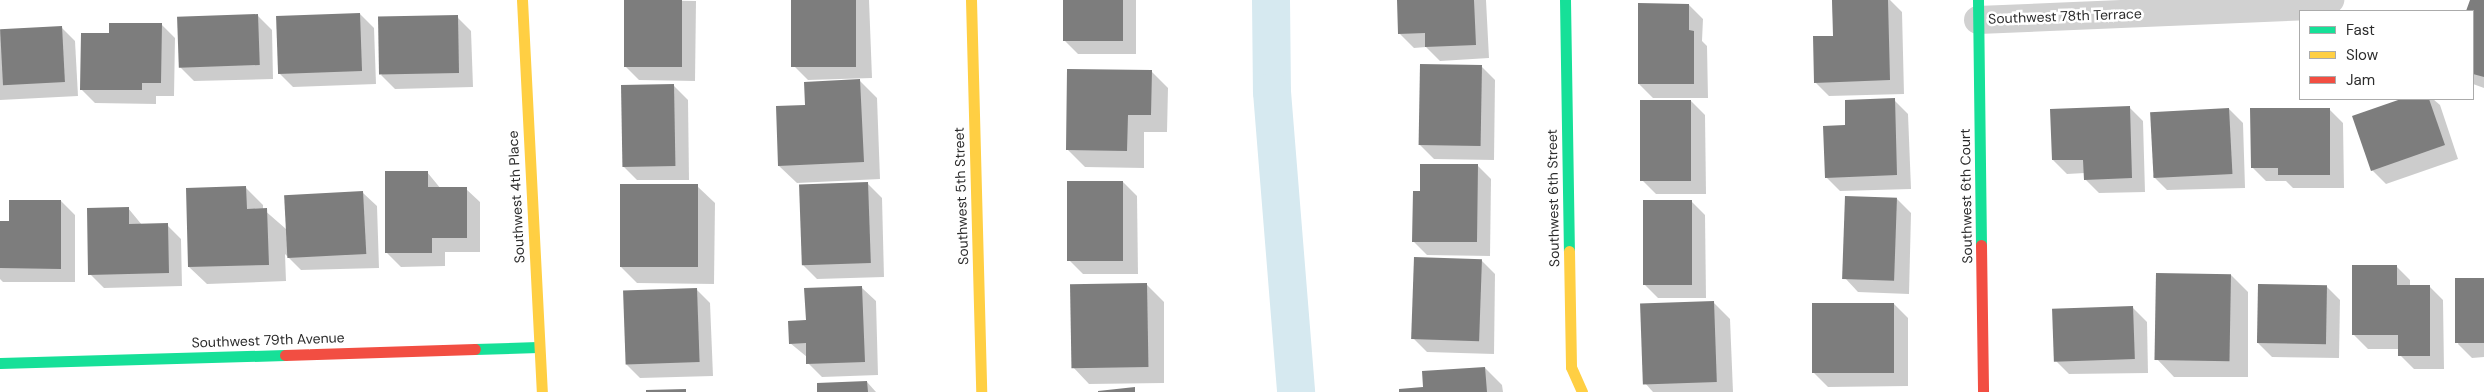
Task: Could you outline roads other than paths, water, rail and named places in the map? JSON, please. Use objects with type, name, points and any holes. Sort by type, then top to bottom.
[{"type":"street","name":"Southwest 4th Place","points":[[522,0],[538,347],[542,392]]},
{"type":"street","name":"Southwest 5th Street","points":[[971,0],[981,392]]},
{"type":"street","name":"Southwest 6th Street","points":[[1565,0],[1571,367],[1582,392]]},
{"type":"street","name":"Southwest 78th Terrace","points":[[1978,10],[2320,6],[2330,0]]},
{"type":"street","name":"Southwest 6th Court","points":[[1978,10],[1983,392]]},
{"type":"street","name":"Southwest 79th Avenue","points":[[0,362],[538,347]]},
{"type":"waterway","points":[[1271,0],[1272,92],[1296,392]]}]
